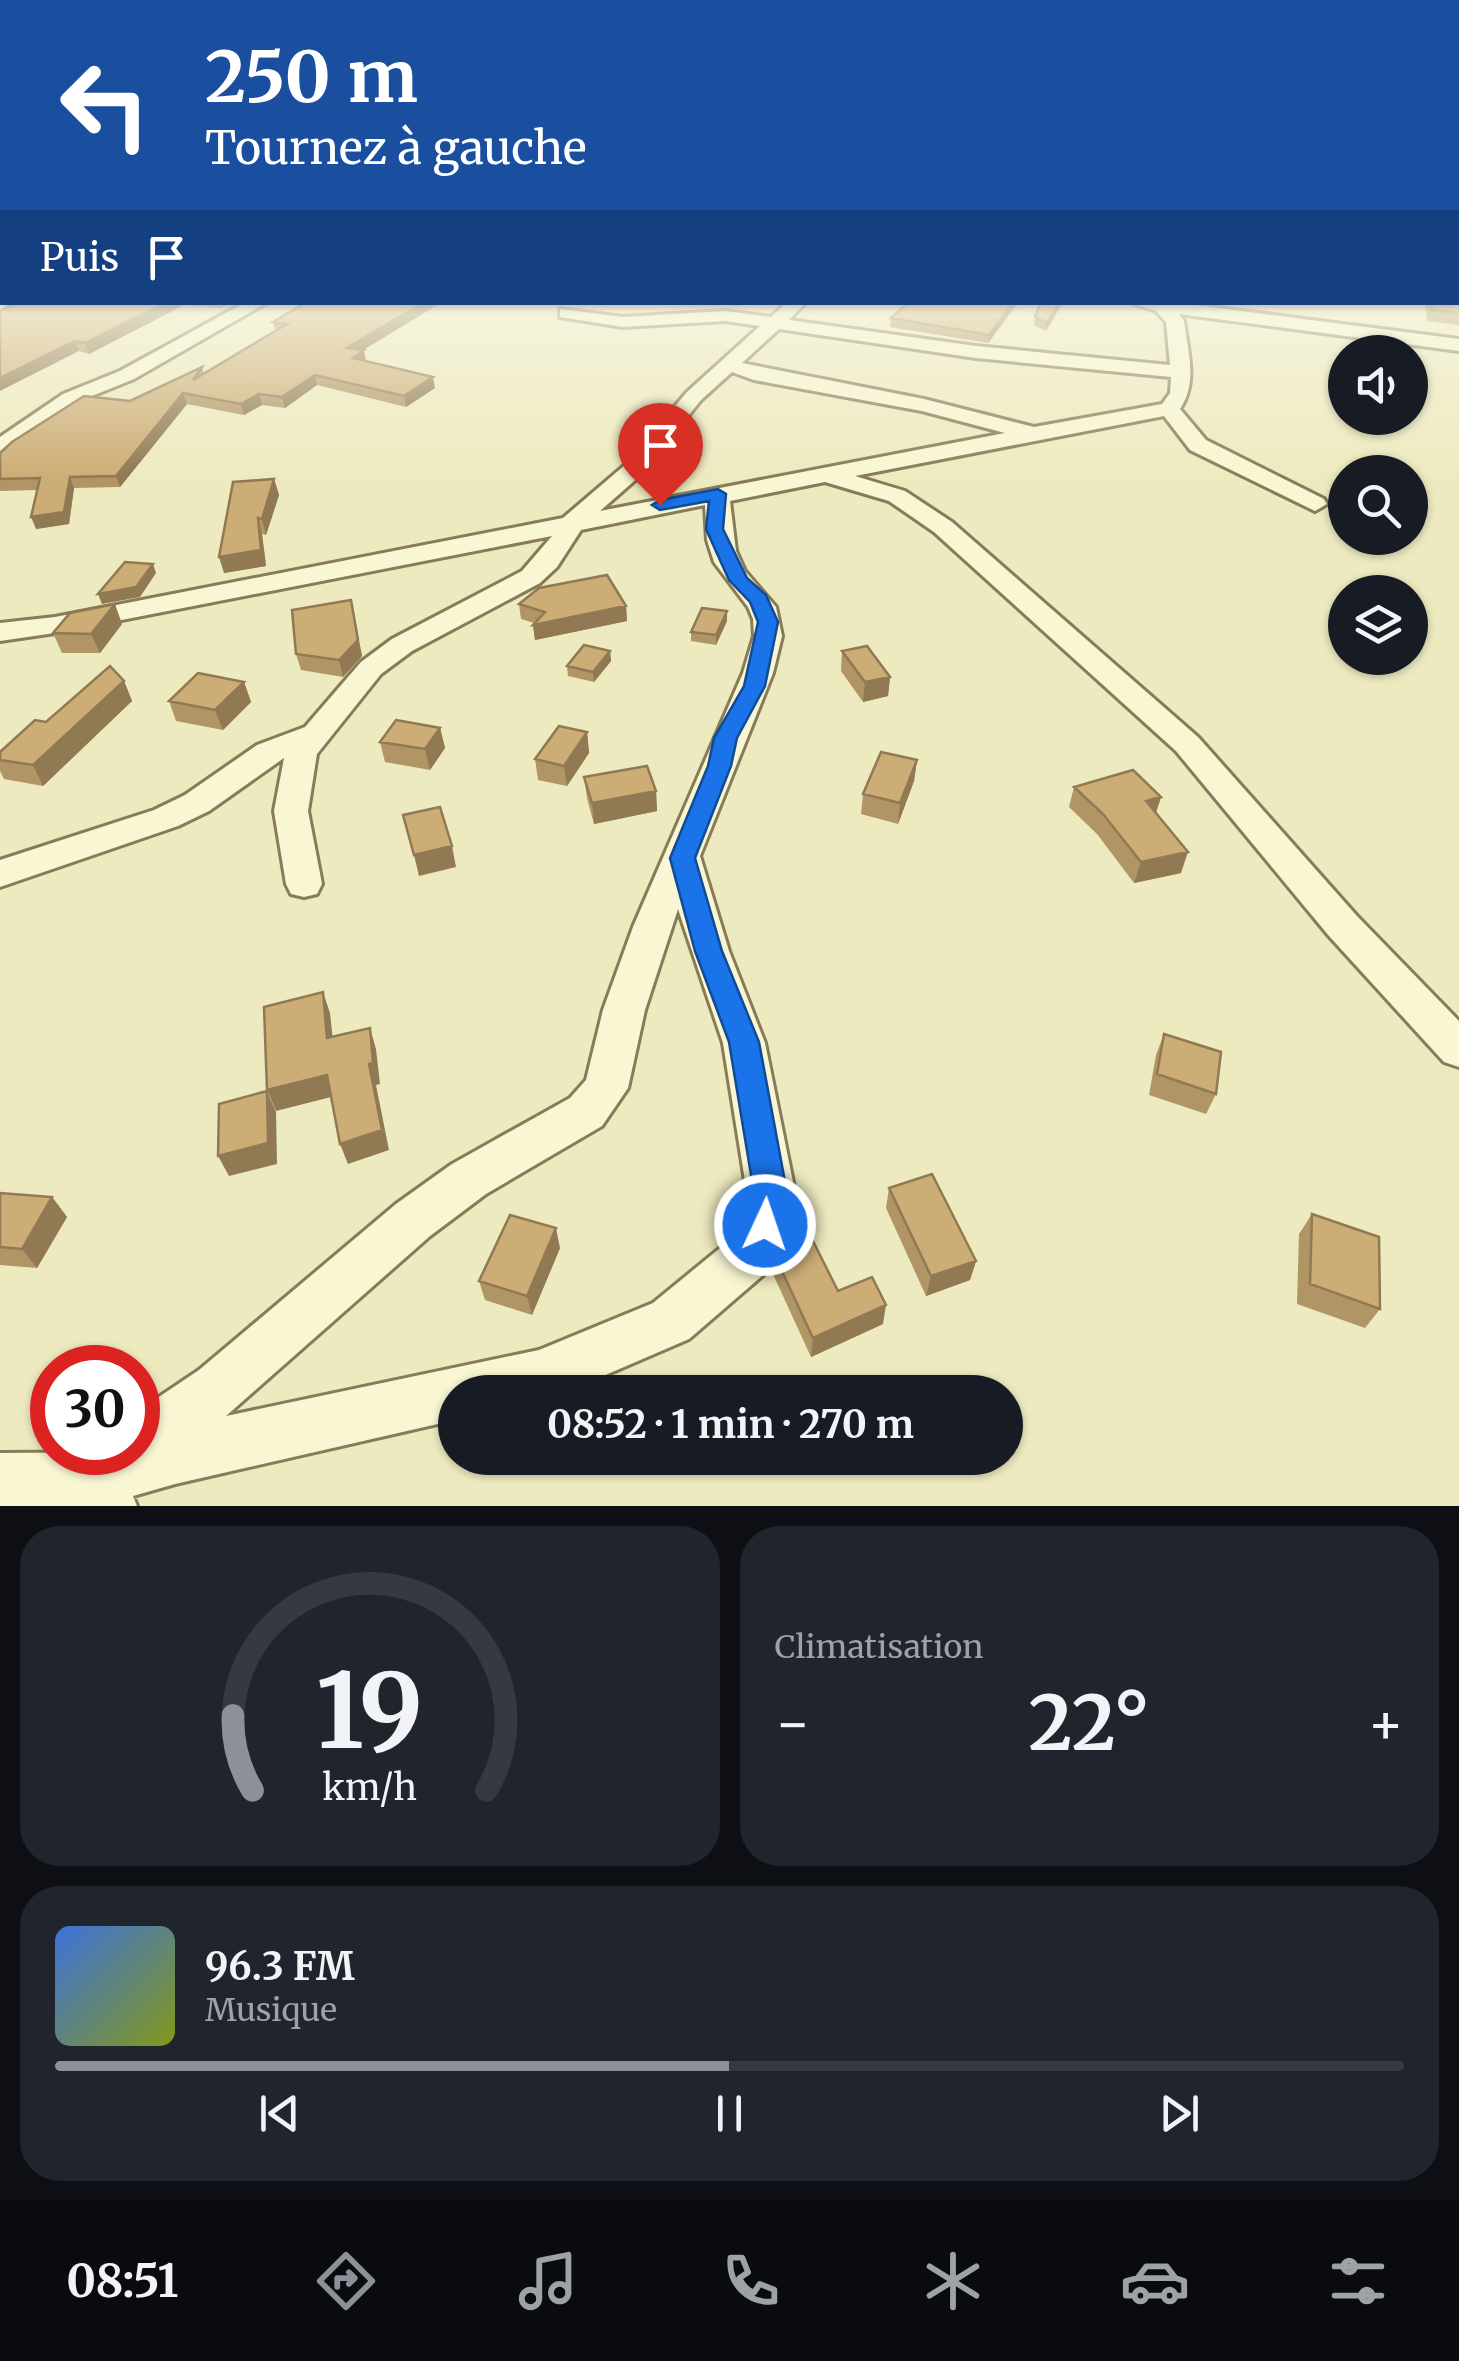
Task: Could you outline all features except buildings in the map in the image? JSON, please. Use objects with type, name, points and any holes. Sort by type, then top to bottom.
[{"type":"street","points":[[0,422],[127,376],[197,337]]},
{"type":"street","points":[[304,884],[291,811],[301,752],[371,668],[402,645],[531,577],[548,562],[574,522],[633,470],[694,396],[757,337]]},
{"type":"street","points":[[877,337],[976,352],[1177,372]]},
{"type":"street","points":[[0,632],[177,602],[1168,409],[1180,393],[1176,337]]},
{"type":"street","points":[[1428,341],[1459,345]]},
{"type":"street","points":[[728,364],[754,374],[924,404],[1034,434]]},
{"type":"street","points":[[0,446],[70,398]]},
{"type":"street","points":[[1168,409],[1198,445],[1314,504]]},
{"type":"street","points":[[826,474],[897,496],[943,527],[1187,744],[1343,926],[1459,1049]]},
{"type":"street","points":[[160,1429],[218,1389],[412,1220],[469,1179],[586,1112],[606,1088],[624,1010],[646,944],[719,766],[726,738],[754,686],[768,622],[759,600],[738,580],[714,529],[718,494]]},
{"type":"street","points":[[0,874],[166,818],[197,803],[268,752],[319,732]]},
{"type":"street","points":[[544,1375],[671,1321],[754,1252],[765,1225],[770,1187],[744,1042],[709,951],[682,858]]},
{"type":"street","points":[[10,1506],[93,1495],[438,1398]]},
{"type":"street","points":[[0,1481],[93,1495]]},
{"type":"route","points":[[660,505],[718,494],[714,529],[738,580],[759,600],[768,622],[754,686],[726,738],[719,766],[682,858],[709,951],[744,1042],[770,1187],[765,1225]]}]
